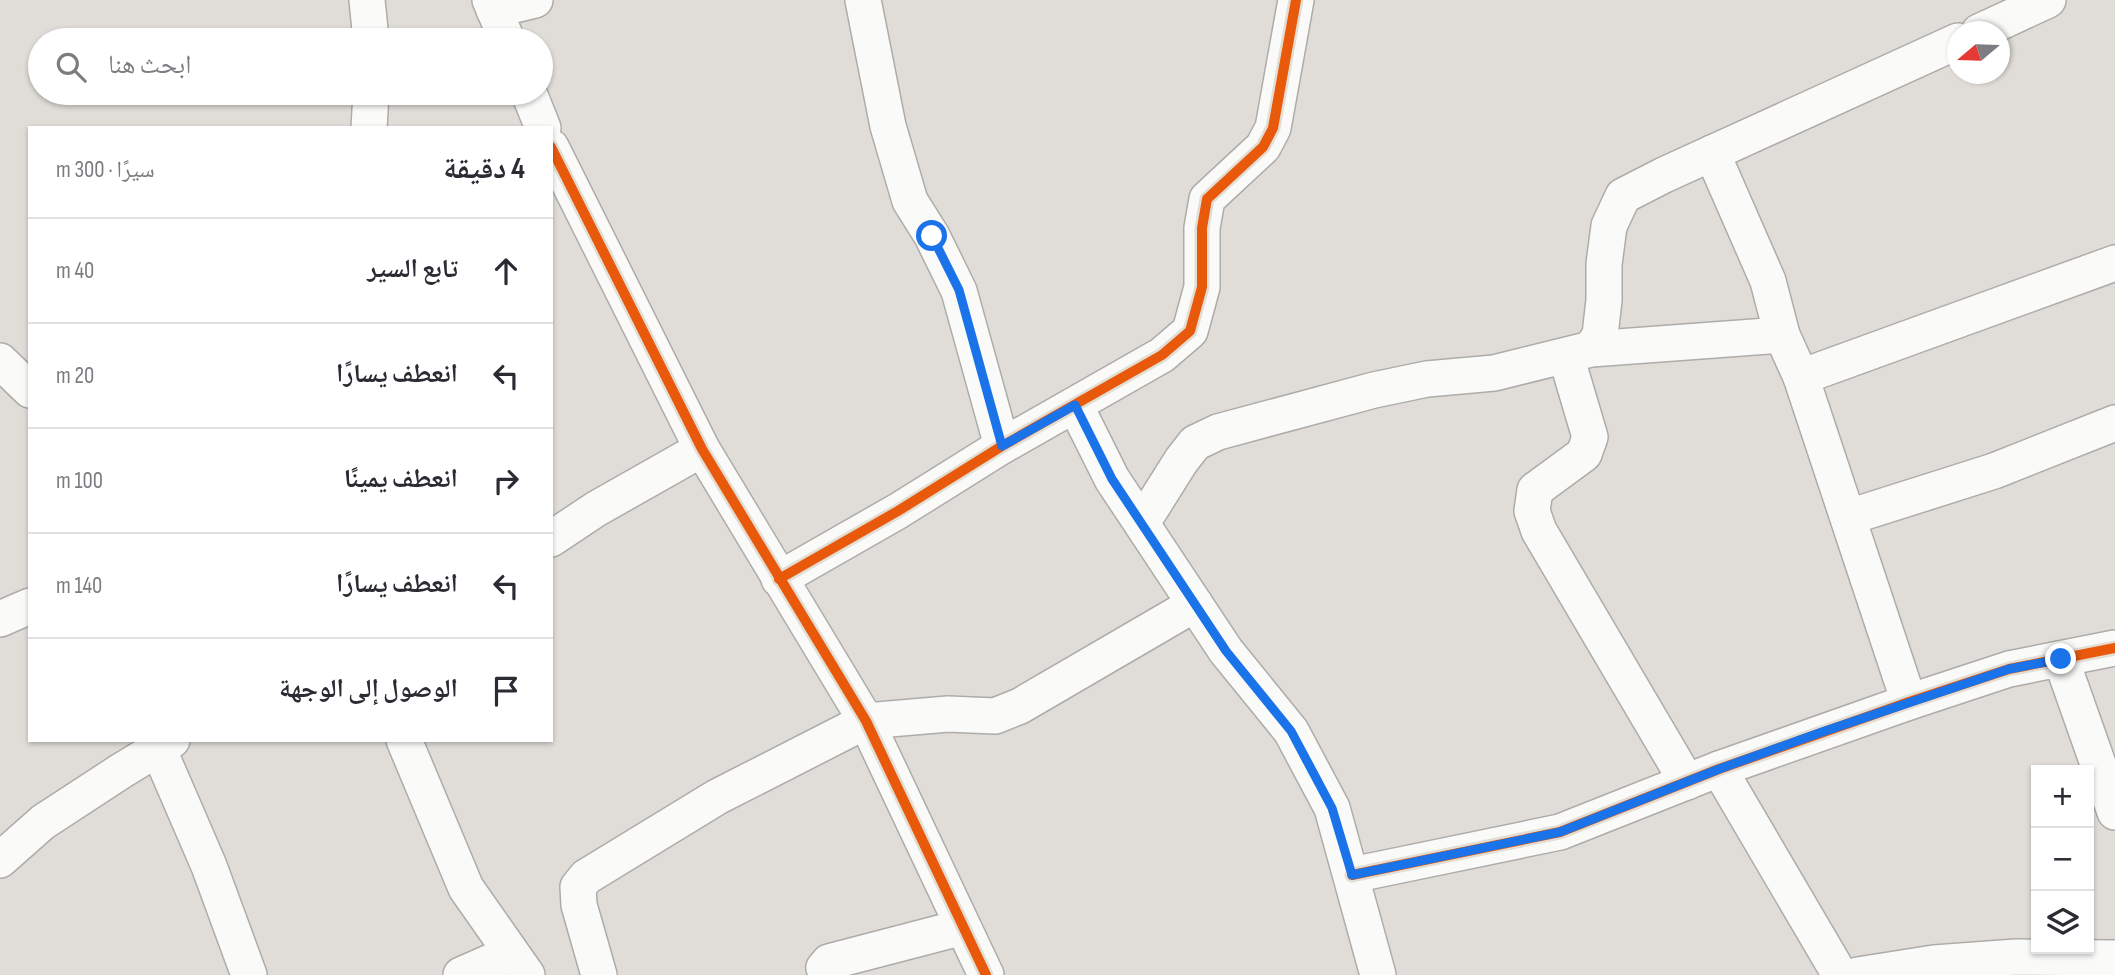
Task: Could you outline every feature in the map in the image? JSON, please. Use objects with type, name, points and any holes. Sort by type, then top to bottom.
[{"type":"street","points":[[367,0],[369,28]]},
{"type":"street","points":[[497,17],[535,0]]},
{"type":"street","points":[[863,0],[888,126],[910,201],[932,236],[959,290],[1002,446]]},
{"type":"street","points":[[779,579],[898,511],[1002,446],[1162,355],[1191,331],[1202,287],[1202,228],[1207,199],[1263,147],[1273,128],[1296,0]]},
{"type":"street","points":[[2003,21],[2048,0]]},
{"type":"street","points":[[1579,352],[1600,335],[1609,226],[1623,196],[1947,46]]},
{"type":"street","points":[[369,126],[371,105]]},
{"type":"street","points":[[534,105],[542,126]]},
{"type":"street","points":[[553,151],[702,449],[866,721],[986,975]]},
{"type":"street","points":[[1712,153],[1768,281],[1782,335],[1801,377],[1909,702]]},
{"type":"street","points":[[1801,377],[2115,263]]},
{"type":"street","points":[[1142,523],[1195,443],[1218,432],[1374,390],[1427,380],[1494,373],[1579,352],[1782,335]]},
{"type":"street","points":[[1579,352],[1590,437],[1584,454],[1535,490],[1531,511],[1539,531],[1840,975]]},
{"type":"street","points":[[0,361],[28,388]]},
{"type":"street","points":[[1075,405],[1112,479],[1226,651],[1291,731],[1332,808],[1378,975]]},
{"type":"street","points":[[1849,517],[1994,471],[2115,423]]},
{"type":"street","points":[[553,538],[596,509],[702,449]]},
{"type":"street","points":[[599,975],[579,905],[578,887],[586,877],[717,797],[866,721],[948,714],[995,716],[1020,706],[1195,604]]},
{"type":"street","points":[[0,619],[28,607]]},
{"type":"street","points":[[1352,875],[1560,832],[1703,775],[1909,702],[2009,669],[2115,648]]},
{"type":"street","points":[[2061,659],[2115,812]]},
{"type":"street","points":[[405,742],[466,888],[519,964],[461,975]]},
{"type":"street","points":[[0,860],[43,822],[165,744],[249,975]]},
{"type":"street","points":[[827,975],[824,968],[830,962],[963,927]]},
{"type":"street","points":[[1858,975],[1934,963],[2016,957],[2115,958]]},
{"type":"cycle path","points":[[779,579],[898,511],[1002,446],[1162,355],[1190,331],[1202,287],[1202,228],[1207,199],[1263,147],[1273,128],[1296,0]]},
{"type":"cycle path","points":[[553,151],[702,449],[866,721],[986,975]]},
{"type":"cycle path","points":[[1352,875],[1560,832],[1719,769],[1909,702],[2009,669],[2115,648]]},
{"type":"route","points":[[932,236],[959,290],[1002,446],[1075,405],[1112,479],[1226,651],[1291,731],[1332,808],[1352,875],[1560,832],[1719,769],[1822,732],[2009,669],[2061,659]]}]
